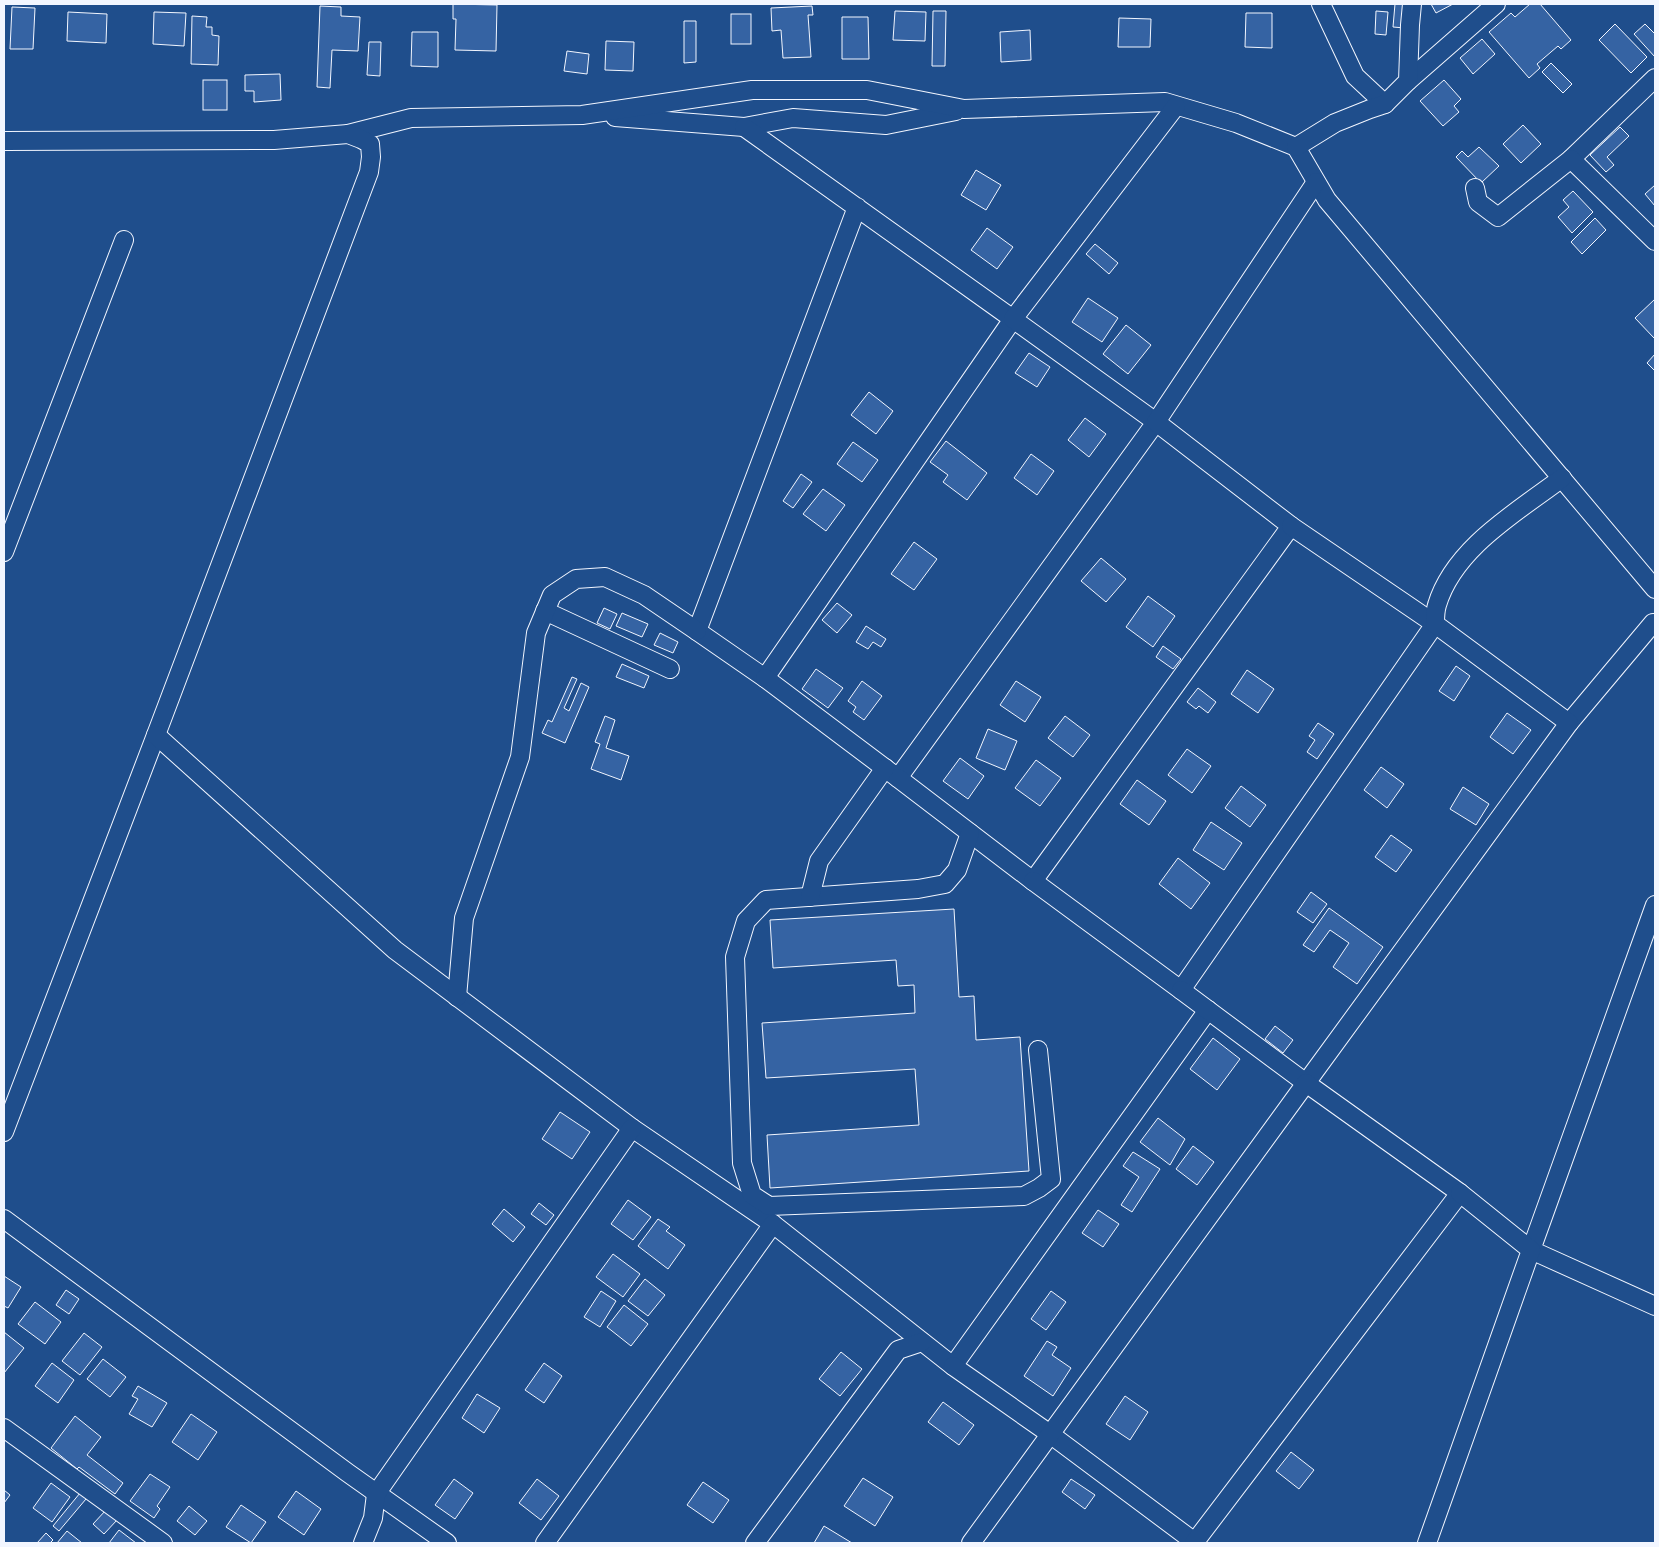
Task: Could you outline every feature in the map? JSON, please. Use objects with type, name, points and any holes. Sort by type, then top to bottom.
[{"type":"street","points":[[1321,4],[1355,76],[1385,104]]},
{"type":"street","points":[[1408,81],[1412,4]]},
{"type":"street","points":[[1296,147],[1335,123],[1385,104],[1408,81],[1496,4]]},
{"type":"street","points":[[1475,188],[1478,202],[1498,217],[1571,158],[1655,78]]},
{"type":"street","points":[[582,115],[752,90],[867,90],[964,109]]},
{"type":"street","points":[[4,141],[274,140],[348,134],[411,118],[582,115],[744,127],[793,118],[886,125],[964,109],[1165,102],[1236,124],[1296,147],[1327,200],[1655,588]]},
{"type":"street","points":[[765,678],[1013,319],[1176,106]]},
{"type":"street","points":[[744,127],[1156,422],[1291,526],[1434,624],[1569,723]]},
{"type":"street","points":[[4,1132],[369,172],[370,144],[348,134]]},
{"type":"street","points":[[1571,158],[1655,242]]},
{"type":"street","points":[[810,897],[819,861],[892,773],[1156,422],[1316,182]]},
{"type":"street","points":[[696,631],[857,207]]},
{"type":"street","points":[[4,552],[124,240]]},
{"type":"street","points":[[1180,990],[1434,624],[1436,605],[1449,578],[1473,547],[1562,478]]},
{"type":"street","points":[[1033,881],[1291,526]]},
{"type":"street","points":[[457,997],[464,918],[520,758],[536,633],[552,595],[576,579],[605,577],[644,595],[765,678],[1180,990],[1460,1193],[1531,1250],[1655,1306]]},
{"type":"street","points":[[545,611],[670,669]]},
{"type":"street","points":[[971,1543],[1569,723],[1653,623],[1655,623]]},
{"type":"street","points":[[156,735],[394,950],[632,1128],[773,1224],[952,1366],[1050,1434],[1195,1543],[1460,1193]]},
{"type":"street","points":[[970,833],[957,870],[945,884],[918,889],[766,900],[746,921],[735,957],[742,1163],[752,1195],[769,1206],[1024,1196],[1051,1179],[1038,1050]]},
{"type":"street","points":[[1426,1543],[1655,905]]},
{"type":"street","points":[[952,1366],[1208,1010]]},
{"type":"street","points":[[363,1543],[373,1518],[376,1494],[632,1128]]},
{"type":"street","points":[[4,1219],[376,1494],[447,1543]]},
{"type":"street","points":[[545,1543],[773,1224]]},
{"type":"street","points":[[755,1543],[898,1350],[922,1342]]},
{"type":"street","points":[[4,1428],[163,1543]]},
{"type":"building","points":[[453,4],[497,5],[496,51],[455,50],[456,19],[453,19]]},
{"type":"building","points":[[1395,4],[1406,4],[1405,28],[1393,27]]},
{"type":"building","points":[[1431,4],[1453,4],[1436,13]]},
{"type":"building","points":[[1530,4],[1540,4],[1571,40],[1561,49],[1558,46],[1537,64],[1540,68],[1529,78],[1489,32],[1511,13],[1515,17]]},
{"type":"building","points":[[320,6],[341,7],[341,16],[360,17],[358,51],[332,50],[330,88],[317,87]]},
{"type":"building","points":[[812,6],[813,15],[808,15],[811,57],[783,58],[781,30],[772,31],[771,8]]},
{"type":"building","points":[[12,7],[35,8],[33,49],[10,49]]},
{"type":"building","points":[[895,11],[926,12],[925,41],[893,40]]},
{"type":"building","points":[[933,11],[946,11],[945,66],[932,66]]},
{"type":"building","points":[[1376,11],[1388,12],[1386,35],[1375,34]]},
{"type":"building","points":[[68,12],[107,14],[106,43],[67,41]]},
{"type":"building","points":[[154,12],[186,13],[184,46],[153,44]]},
{"type":"building","points":[[1246,13],[1272,13],[1272,48],[1245,47]]},
{"type":"building","points":[[731,14],[751,14],[751,44],[731,44]]},
{"type":"building","points":[[192,16],[207,17],[206,27],[212,27],[212,35],[219,36],[218,65],[191,64]]},
{"type":"building","points":[[842,17],[868,17],[869,59],[842,59]]},
{"type":"building","points":[[1119,18],[1151,19],[1150,47],[1118,47]]},
{"type":"building","points":[[684,21],[696,21],[696,62],[684,63]]},
{"type":"building","points":[[1615,24],[1647,57],[1631,73],[1599,40]]},
{"type":"building","points":[[1645,24],[1655,34],[1655,57],[1634,34]]},
{"type":"building","points":[[1030,30],[1031,60],[1001,62],[1000,32]]},
{"type":"building","points":[[412,32],[438,32],[438,67],[411,66]]},
{"type":"building","points":[[1482,39],[1495,54],[1473,74],[1460,58]]},
{"type":"building","points":[[606,41],[634,42],[633,71],[605,70]]},
{"type":"building","points":[[369,42],[381,42],[380,76],[367,75]]},
{"type":"building","points":[[567,51],[589,54],[587,74],[564,71]]},
{"type":"building","points":[[1551,63],[1572,84],[1563,93],[1542,72]]},
{"type":"building","points":[[280,74],[281,100],[254,102],[254,91],[245,91],[245,75]]},
{"type":"building","points":[[203,80],[227,80],[227,110],[203,110]]},
{"type":"building","points":[[1444,80],[1461,99],[1454,106],[1459,112],[1443,126],[1420,101]]},
{"type":"building","points":[[1523,125],[1541,144],[1521,163],[1503,144]]},
{"type":"building","points":[[1620,127],[1629,136],[1607,157],[1614,165],[1606,172],[1590,155]]},
{"type":"building","points":[[1479,147],[1499,166],[1481,183],[1456,157],[1462,151],[1468,157]]},
{"type":"building","points":[[976,170],[1001,185],[986,210],[961,195]]},
{"type":"building","points":[[1655,185],[1655,206],[1645,194]]},
{"type":"building","points":[[1573,191],[1593,212],[1572,233],[1558,217],[1569,207],[1563,200]]},
{"type":"building","points":[[1595,218],[1606,230],[1582,254],[1571,242]]},
{"type":"building","points":[[987,228],[1013,247],[997,269],[971,250]]},
{"type":"building","points":[[1095,244],[1118,263],[1109,274],[1086,254]]},
{"type":"building","points":[[1088,298],[1118,318],[1102,342],[1072,322]]},
{"type":"building","points":[[1655,299],[1655,337],[1654,338],[1635,318]]},
{"type":"building","points":[[1126,325],[1151,345],[1128,374],[1103,354]]},
{"type":"building","points":[[1029,353],[1050,367],[1037,387],[1015,373]]},
{"type":"building","points":[[1655,354],[1655,371],[1647,363]]},
{"type":"building","points":[[869,392],[893,411],[876,434],[851,415]]},
{"type":"building","points":[[1085,418],[1106,434],[1089,457],[1068,440]]},
{"type":"building","points":[[946,441],[987,473],[967,500],[943,482],[948,475],[930,462]]},
{"type":"building","points":[[853,442],[878,460],[862,482],[837,464]]},
{"type":"building","points":[[1031,454],[1054,471],[1037,495],[1014,478]]},
{"type":"building","points":[[801,474],[812,482],[793,508],[783,501]]},
{"type":"building","points":[[823,489],[845,505],[826,531],[803,514]]},
{"type":"building","points":[[914,542],[937,559],[914,590],[891,574]]},
{"type":"building","points":[[1101,558],[1126,579],[1106,602],[1081,581]]},
{"type":"building","points":[[1148,596],[1175,616],[1153,647],[1126,627]]},
{"type":"building","points":[[837,603],[852,615],[837,633],[822,620]]},
{"type":"building","points":[[604,608],[617,614],[610,629],[597,623]]},
{"type":"building","points":[[622,613],[648,624],[642,637],[616,626]]},
{"type":"building","points":[[866,626],[886,639],[881,647],[873,642],[868,649],[856,642]]},
{"type":"building","points":[[660,633],[678,642],[673,653],[654,645]]},
{"type":"building","points":[[1163,646],[1181,659],[1173,669],[1156,657]]},
{"type":"building","points":[[622,664],[649,676],[644,688],[616,677]]},
{"type":"building","points":[[1456,666],[1470,676],[1454,701],[1439,691]]},
{"type":"building","points":[[816,669],[843,688],[828,708],[802,689]]},
{"type":"building","points":[[1247,670],[1274,689],[1258,713],[1231,694]]},
{"type":"building","points":[[572,677],[577,679],[564,708],[569,711],[581,683],[589,687],[565,743],[542,733],[548,720],[552,722]]},
{"type":"building","points":[[862,681],[882,696],[864,720],[853,712],[856,707],[848,701]]},
{"type":"building","points":[[1016,681],[1041,697],[1025,722],[1000,705]]},
{"type":"building","points":[[1198,688],[1216,702],[1208,713],[1199,706],[1196,709],[1187,702]]},
{"type":"building","points":[[1507,713],[1531,730],[1513,754],[1490,737]]},
{"type":"building","points":[[605,716],[615,720],[606,748],[629,756],[621,780],[591,769],[600,744],[595,742]]},
{"type":"building","points":[[1065,716],[1090,735],[1073,757],[1048,738]]},
{"type":"building","points":[[1318,723],[1334,734],[1317,759],[1307,752],[1315,740],[1309,736]]},
{"type":"building","points":[[988,729],[1017,741],[1005,770],[976,758]]},
{"type":"building","points":[[1187,749],[1211,766],[1192,793],[1168,775]]},
{"type":"building","points":[[960,758],[984,776],[968,799],[943,781]]},
{"type":"building","points":[[1036,760],[1061,778],[1040,806],[1015,788]]},
{"type":"building","points":[[1381,767],[1404,784],[1387,808],[1364,790]]},
{"type":"building","points":[[1137,780],[1166,801],[1149,825],[1120,804]]},
{"type":"building","points":[[1241,786],[1266,805],[1250,827],[1225,808]]},
{"type":"building","points":[[1463,787],[1489,804],[1476,825],[1450,809]]},
{"type":"building","points":[[1211,822],[1242,843],[1224,870],[1193,850]]},
{"type":"building","points":[[1391,835],[1412,850],[1396,872],[1375,857]]},
{"type":"building","points":[[1178,858],[1210,883],[1191,909],[1159,884]]},
{"type":"building","points":[[1311,892],[1327,904],[1313,923],[1297,912]]},
{"type":"building","points":[[1329,908],[1383,947],[1357,984],[1333,967],[1349,943],[1330,930],[1314,952],[1303,945]]},
{"type":"building","points":[[954,909],[959,997],[974,996],[976,1040],[1020,1037],[1029,1171],[770,1188],[767,1135],[919,1125],[915,1069],[766,1078],[762,1023],[915,1013],[914,985],[898,986],[896,960],[773,968],[770,920]]},
{"type":"building","points":[[1275,1026],[1293,1040],[1283,1053],[1265,1039]]},
{"type":"building","points":[[1213,1038],[1240,1059],[1217,1090],[1190,1069]]},
{"type":"building","points":[[560,1112],[590,1132],[572,1159],[542,1139]]},
{"type":"building","points":[[1158,1118],[1185,1139],[1170,1165],[1140,1142]]},
{"type":"building","points":[[1193,1146],[1214,1162],[1197,1185],[1176,1169]]},
{"type":"building","points":[[1133,1152],[1160,1169],[1132,1212],[1121,1205],[1139,1177],[1123,1166]]},
{"type":"building","points":[[628,1200],[651,1217],[633,1240],[611,1224]]},
{"type":"building","points":[[539,1203],[554,1215],[546,1225],[531,1214]]},
{"type":"building","points":[[504,1209],[525,1227],[513,1242],[492,1224]]},
{"type":"building","points":[[1098,1210],[1119,1224],[1103,1247],[1082,1233]]},
{"type":"building","points":[[658,1219],[670,1227],[666,1231],[685,1245],[668,1269],[638,1246]]},
{"type":"building","points":[[613,1254],[640,1274],[623,1297],[596,1277]]},
{"type":"building","points":[[4,1276],[21,1287],[8,1308],[4,1306]]},
{"type":"building","points":[[645,1279],[665,1295],[648,1316],[628,1301]]},
{"type":"building","points":[[66,1290],[79,1299],[69,1314],[56,1305]]},
{"type":"building","points":[[601,1291],[616,1301],[600,1327],[584,1317]]},
{"type":"building","points":[[1051,1291],[1066,1302],[1046,1330],[1031,1319]]},
{"type":"building","points":[[35,1302],[61,1322],[45,1344],[18,1324]]},
{"type":"building","points":[[624,1305],[648,1324],[631,1346],[607,1327]]},
{"type":"building","points":[[4,1332],[24,1348],[4,1373]]},
{"type":"building","points":[[84,1333],[102,1347],[80,1375],[62,1361]]},
{"type":"building","points":[[1047,1341],[1057,1347],[1052,1355],[1071,1368],[1053,1396],[1024,1376]]},
{"type":"building","points":[[841,1352],[862,1369],[840,1396],[819,1379]]},
{"type":"building","points":[[103,1359],[126,1377],[110,1397],[87,1379]]},
{"type":"building","points":[[52,1363],[74,1380],[58,1403],[35,1386]]},
{"type":"building","points":[[544,1363],[562,1376],[544,1403],[525,1390]]},
{"type":"building","points":[[138,1386],[167,1403],[152,1427],[129,1414],[138,1399],[132,1396]]},
{"type":"building","points":[[477,1394],[500,1408],[484,1433],[462,1418]]},
{"type":"building","points":[[1125,1396],[1148,1412],[1130,1440],[1106,1424]]},
{"type":"building","points":[[943,1402],[974,1425],[959,1445],[928,1422]]},
{"type":"building","points":[[191,1414],[217,1432],[198,1460],[172,1442]]},
{"type":"building","points":[[75,1416],[101,1437],[87,1455],[123,1483],[115,1494],[79,1467],[77,1469],[51,1448]]},
{"type":"building","points":[[1291,1452],[1314,1470],[1299,1489],[1276,1471]]},
{"type":"building","points":[[150,1474],[170,1487],[157,1506],[160,1509],[154,1518],[130,1501]]},
{"type":"building","points":[[863,1478],[893,1497],[875,1526],[844,1506]]},
{"type":"building","points":[[454,1479],[473,1493],[455,1519],[435,1505]]},
{"type":"building","points":[[537,1479],[559,1496],[541,1520],[519,1503]]},
{"type":"building","points":[[1071,1479],[1095,1495],[1085,1509],[1062,1492]]},
{"type":"building","points":[[703,1482],[729,1500],[713,1523],[687,1505]]},
{"type":"building","points":[[51,1483],[70,1497],[52,1522],[33,1508]]},
{"type":"building","points":[[4,1490],[10,1495],[4,1503]]},
{"type":"building","points":[[296,1491],[321,1509],[304,1535],[278,1517]]},
{"type":"building","points":[[80,1493],[86,1499],[59,1531],[53,1526]]},
{"type":"building","points":[[241,1505],[266,1522],[251,1543],[226,1527]]},
{"type":"building","points":[[189,1506],[207,1521],[195,1535],[177,1521]]},
{"type":"building","points":[[106,1510],[117,1520],[104,1534],[93,1524]]},
{"type":"building","points":[[824,1526],[852,1543],[814,1543]]},
{"type":"building","points":[[119,1530],[136,1543],[109,1543]]},
{"type":"building","points":[[67,1531],[82,1543],[57,1543]]},
{"type":"building","points":[[46,1533],[53,1540],[50,1543],[37,1543]]}]
